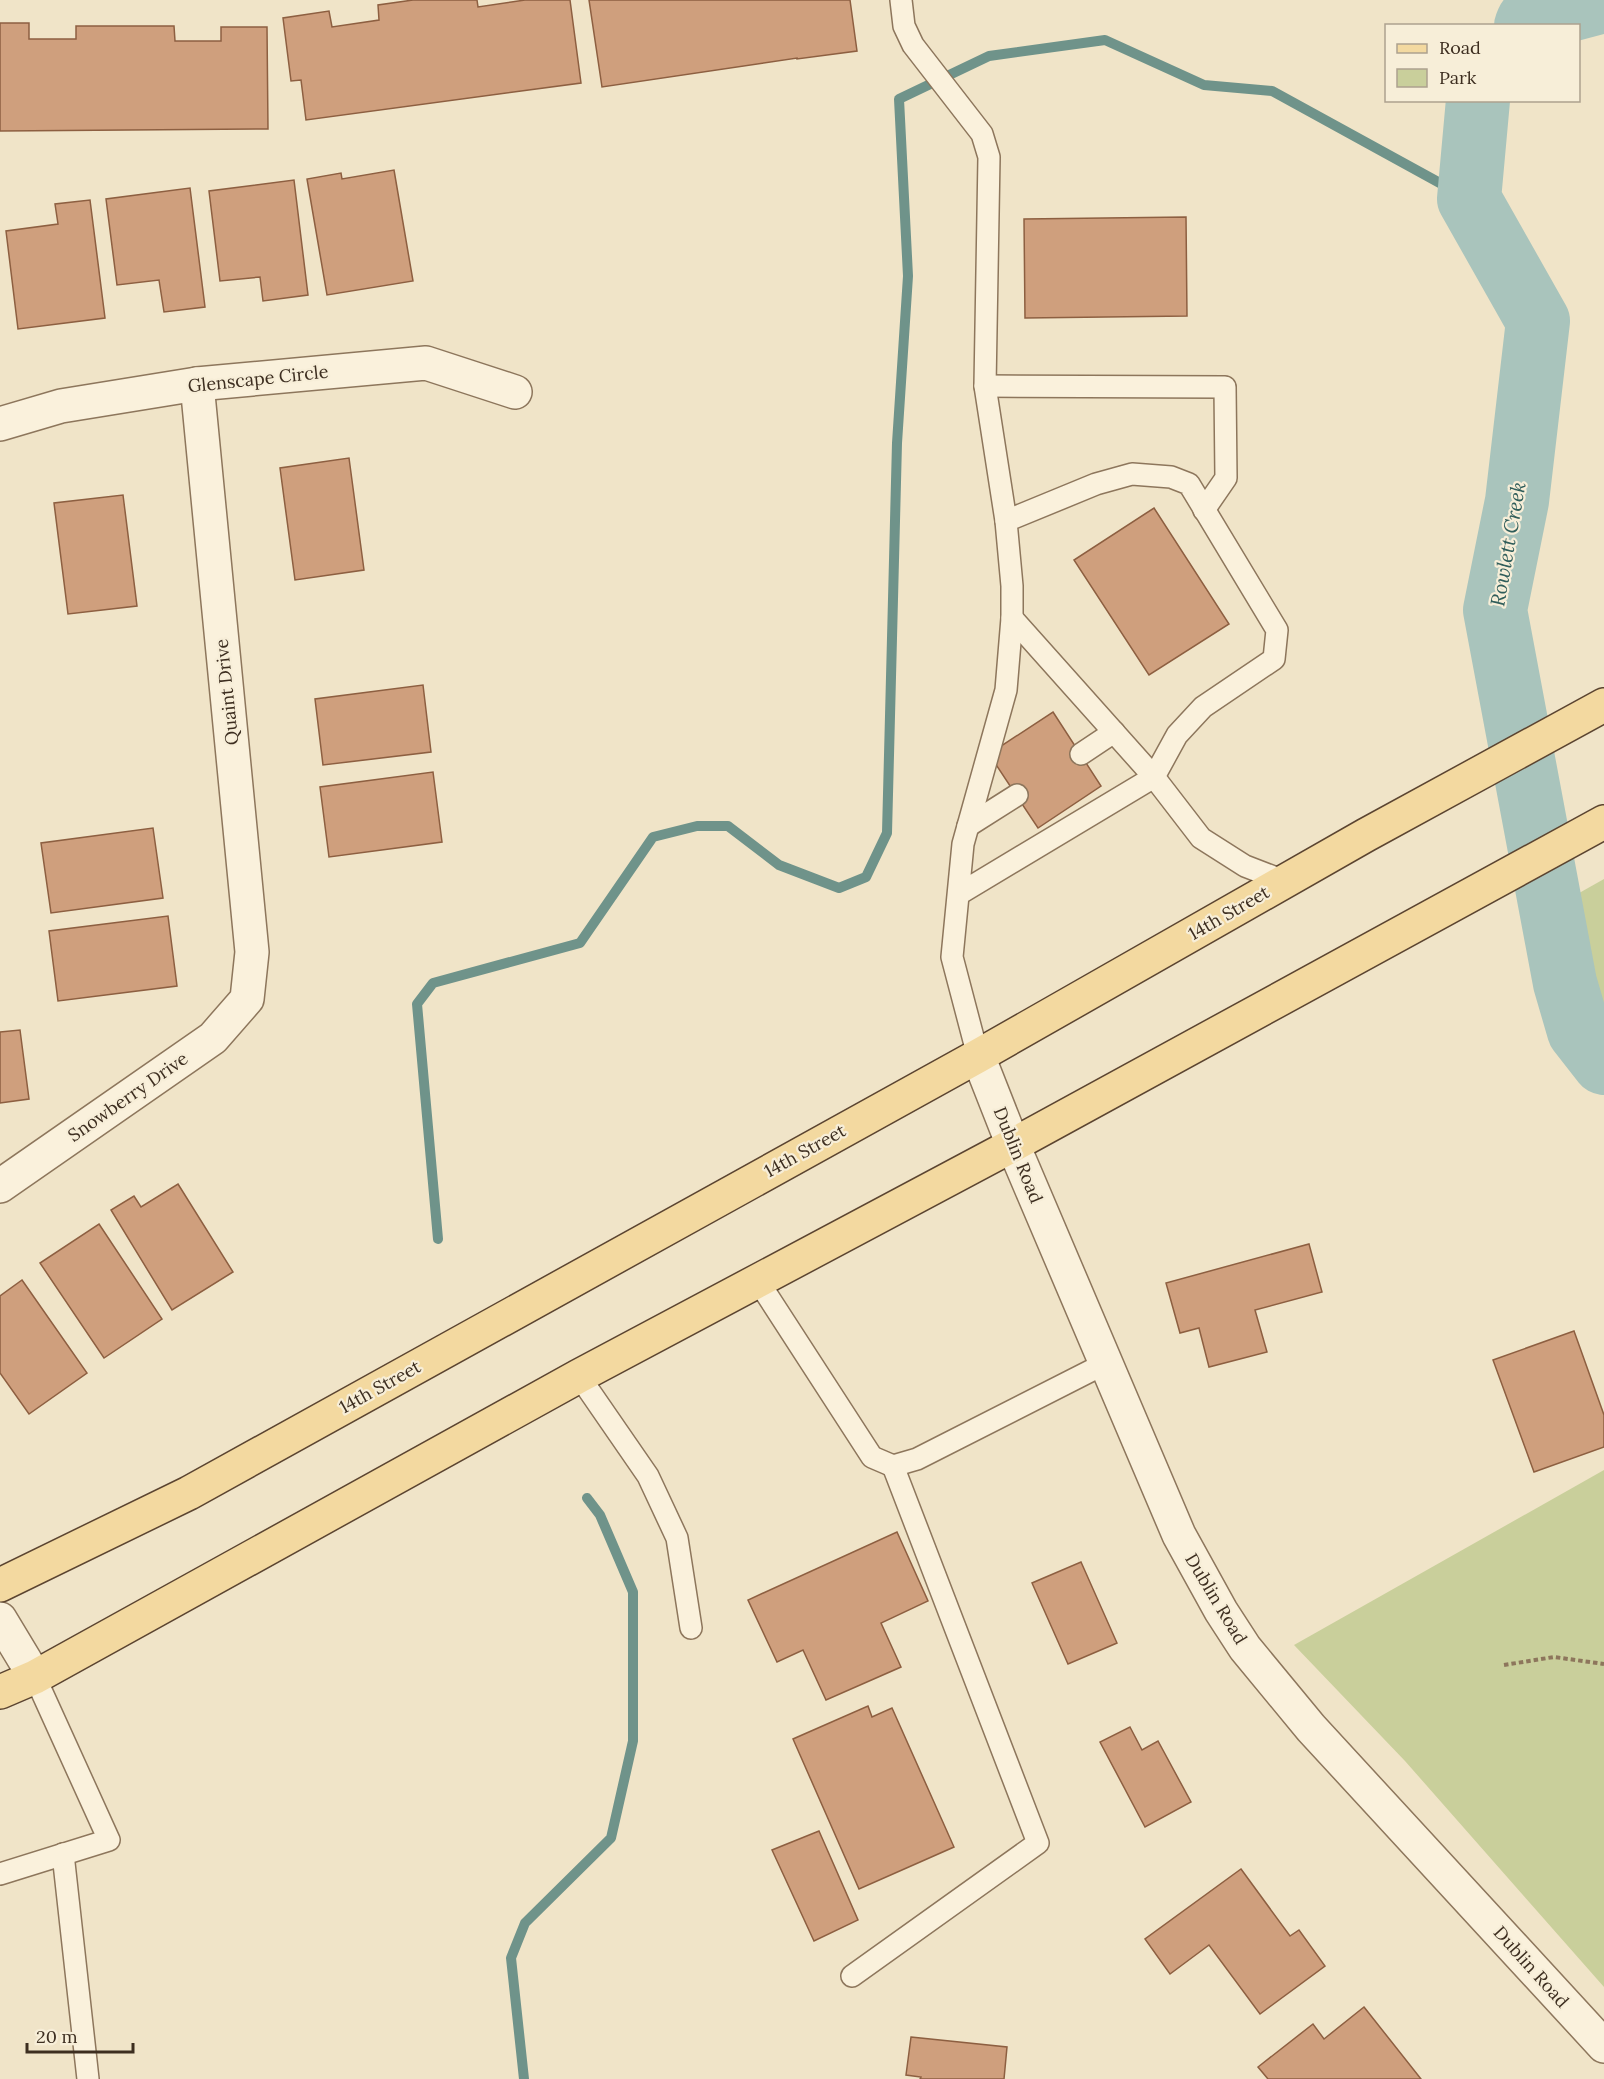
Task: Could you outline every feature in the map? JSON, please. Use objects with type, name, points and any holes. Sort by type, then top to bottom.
[{"type":"main road","name":"14th Street","points":[[0,1585],[189,1493],[978,1056],[1366,835],[1602,706]]},
{"type":"main road","points":[[0,1692],[35,1677],[579,1376],[1013,1144],[1604,822]]},
{"type":"street","name":"Glenscape Circle","points":[[0,424],[61,406],[197,384],[426,363],[515,392]]},
{"type":"street","name":"Quaint Drive","points":[[197,384],[252,952],[247,999]]},
{"type":"street","name":"Snowberry Drive","points":[[0,1186],[213,1038],[247,999]]},
{"type":"street","name":"Dublin Road","points":[[978,1056],[1179,1535],[1198,1572],[1245,1648],[1311,1728],[1604,2046]]},
{"type":"street","points":[[0,1619],[35,1677]]},
{"type":"lane","points":[[901,0],[904,26],[913,45],[982,134],[989,157],[985,386],[1006,521],[1012,586],[1012,618],[1006,690],[963,844],[952,957],[978,1056]]},
{"type":"lane","points":[[985,386],[1225,387],[1226,478],[1204,510]]},
{"type":"lane","points":[[959,894],[1154,777],[1177,735],[1203,707],[1274,658],[1277,630],[1189,484],[1171,477],[1132,474],[1096,484],[1006,521]]},
{"type":"lane","points":[[1012,618],[1154,777],[1202,838],[1245,866],[1284,881]]},
{"type":"lane","points":[[1081,754],[1114,732]]},
{"type":"lane","points":[[968,826],[1017,795]]},
{"type":"lane","points":[[758,1281],[872,1457],[893,1466],[916,1459],[1106,1363]]},
{"type":"lane","points":[[579,1376],[648,1476],[677,1538],[691,1628]]},
{"type":"lane","points":[[852,1976],[1038,1844],[893,1466]]},
{"type":"lane","points":[[0,1874],[109,1840],[35,1677]]},
{"type":"lane","points":[[63,1854],[88,2079]]},
{"type":"path","points":[[1504,1665],[1554,1657],[1604,1664]]},
{"type":"green space","points":[[1604,879],[1604,1032],[1565,901]]},
{"type":"green space","points":[[1604,1470],[1604,1987],[1405,1761],[1294,1645]]},
{"type":"building","points":[[413,0],[477,0],[478,7],[525,0],[570,0],[581,83],[306,120],[301,80],[291,81],[283,18],[329,11],[332,27],[379,20],[378,5]]},
{"type":"building","points":[[589,0],[850,0],[857,51],[602,87]]},
{"type":"building","points":[[0,23],[29,23],[29,39],[76,39],[76,26],[174,26],[175,41],[221,41],[221,27],[267,27],[268,129],[0,131]]},
{"type":"building","points":[[394,170],[413,281],[327,295],[307,179],[341,173],[342,179]]},
{"type":"building","points":[[294,180],[308,295],[263,301],[260,277],[220,281],[209,191]]},
{"type":"building","points":[[190,188],[205,307],[164,312],[159,280],[117,285],[106,199]]},
{"type":"building","points":[[90,200],[105,318],[18,329],[6,231],[58,224],[55,204]]},
{"type":"building","points":[[1186,217],[1187,316],[1025,318],[1024,219]]},
{"type":"building","points":[[349,458],[364,570],[295,580],[280,468]]},
{"type":"building","points":[[123,495],[137,606],[68,614],[54,503]]},
{"type":"building","points":[[1154,508],[1229,624],[1149,675],[1074,560]]},
{"type":"building","points":[[423,685],[431,752],[323,765],[315,699]]},
{"type":"building","points":[[1053,712],[1101,786],[1038,828],[989,754]]},
{"type":"building","points":[[433,772],[442,842],[329,857],[320,787]]},
{"type":"building","points":[[153,828],[163,898],[51,913],[41,843]]},
{"type":"building","points":[[168,916],[177,986],[58,1001],[49,931]]},
{"type":"building","points":[[20,1030],[29,1099],[0,1103],[0,1032]]},
{"type":"building","points":[[178,1184],[233,1272],[172,1310],[111,1210],[134,1196],[141,1207]]},
{"type":"building","points":[[99,1224],[162,1319],[104,1358],[40,1263]]},
{"type":"building","points":[[1309,1244],[1322,1292],[1255,1310],[1267,1352],[1209,1367],[1199,1328],[1180,1333],[1166,1283]]},
{"type":"building","points":[[22,1280],[87,1373],[29,1414],[0,1373],[0,1296]]},
{"type":"building","points":[[1574,1331],[1604,1415],[1604,1447],[1534,1472],[1493,1360]]},
{"type":"building","points":[[897,1532],[928,1601],[881,1623],[901,1667],[826,1700],[803,1650],[777,1662],[748,1600]]},
{"type":"building","points":[[1081,1562],[1117,1643],[1068,1664],[1032,1583]]},
{"type":"building","points":[[868,1706],[872,1717],[892,1708],[954,1847],[859,1889],[793,1739]]},
{"type":"building","points":[[1130,1727],[1142,1750],[1158,1741],[1191,1802],[1145,1827],[1100,1742]]},
{"type":"building","points":[[819,1831],[858,1920],[814,1941],[772,1850]]},
{"type":"building","points":[[1241,1869],[1290,1936],[1299,1930],[1325,1966],[1260,2014],[1209,1945],[1170,1974],[1145,1939]]},
{"type":"building","points":[[1364,2007],[1421,2079],[1268,2079],[1258,2067],[1313,2024],[1324,2039]]},
{"type":"building","points":[[911,2037],[1007,2047],[1004,2079],[920,2079],[921,2077],[906,2075]]},
{"type":"waterway","name":"Rowlett Creek","points":[[1527,24],[1528,21],[1604,1]]},
{"type":"waterway","points":[[438,1239],[417,1004],[433,983],[580,943],[653,837],[697,826],[728,826],[779,865],[839,888],[866,877],[887,833],[897,443],[908,276],[899,99],[989,56],[1105,40],[1204,85],[1272,91],[1469,199]]},
{"type":"waterway","name":"Rowlett Creek","points":[[1478,102],[1469,199],[1538,321],[1517,501],[1495,610],[1565,983],[1579,1031],[1604,1063]]},
{"type":"waterway","points":[[524,2079],[511,1958],[525,1923],[611,1838],[633,1741],[633,1592],[600,1515],[587,1498]]}]
